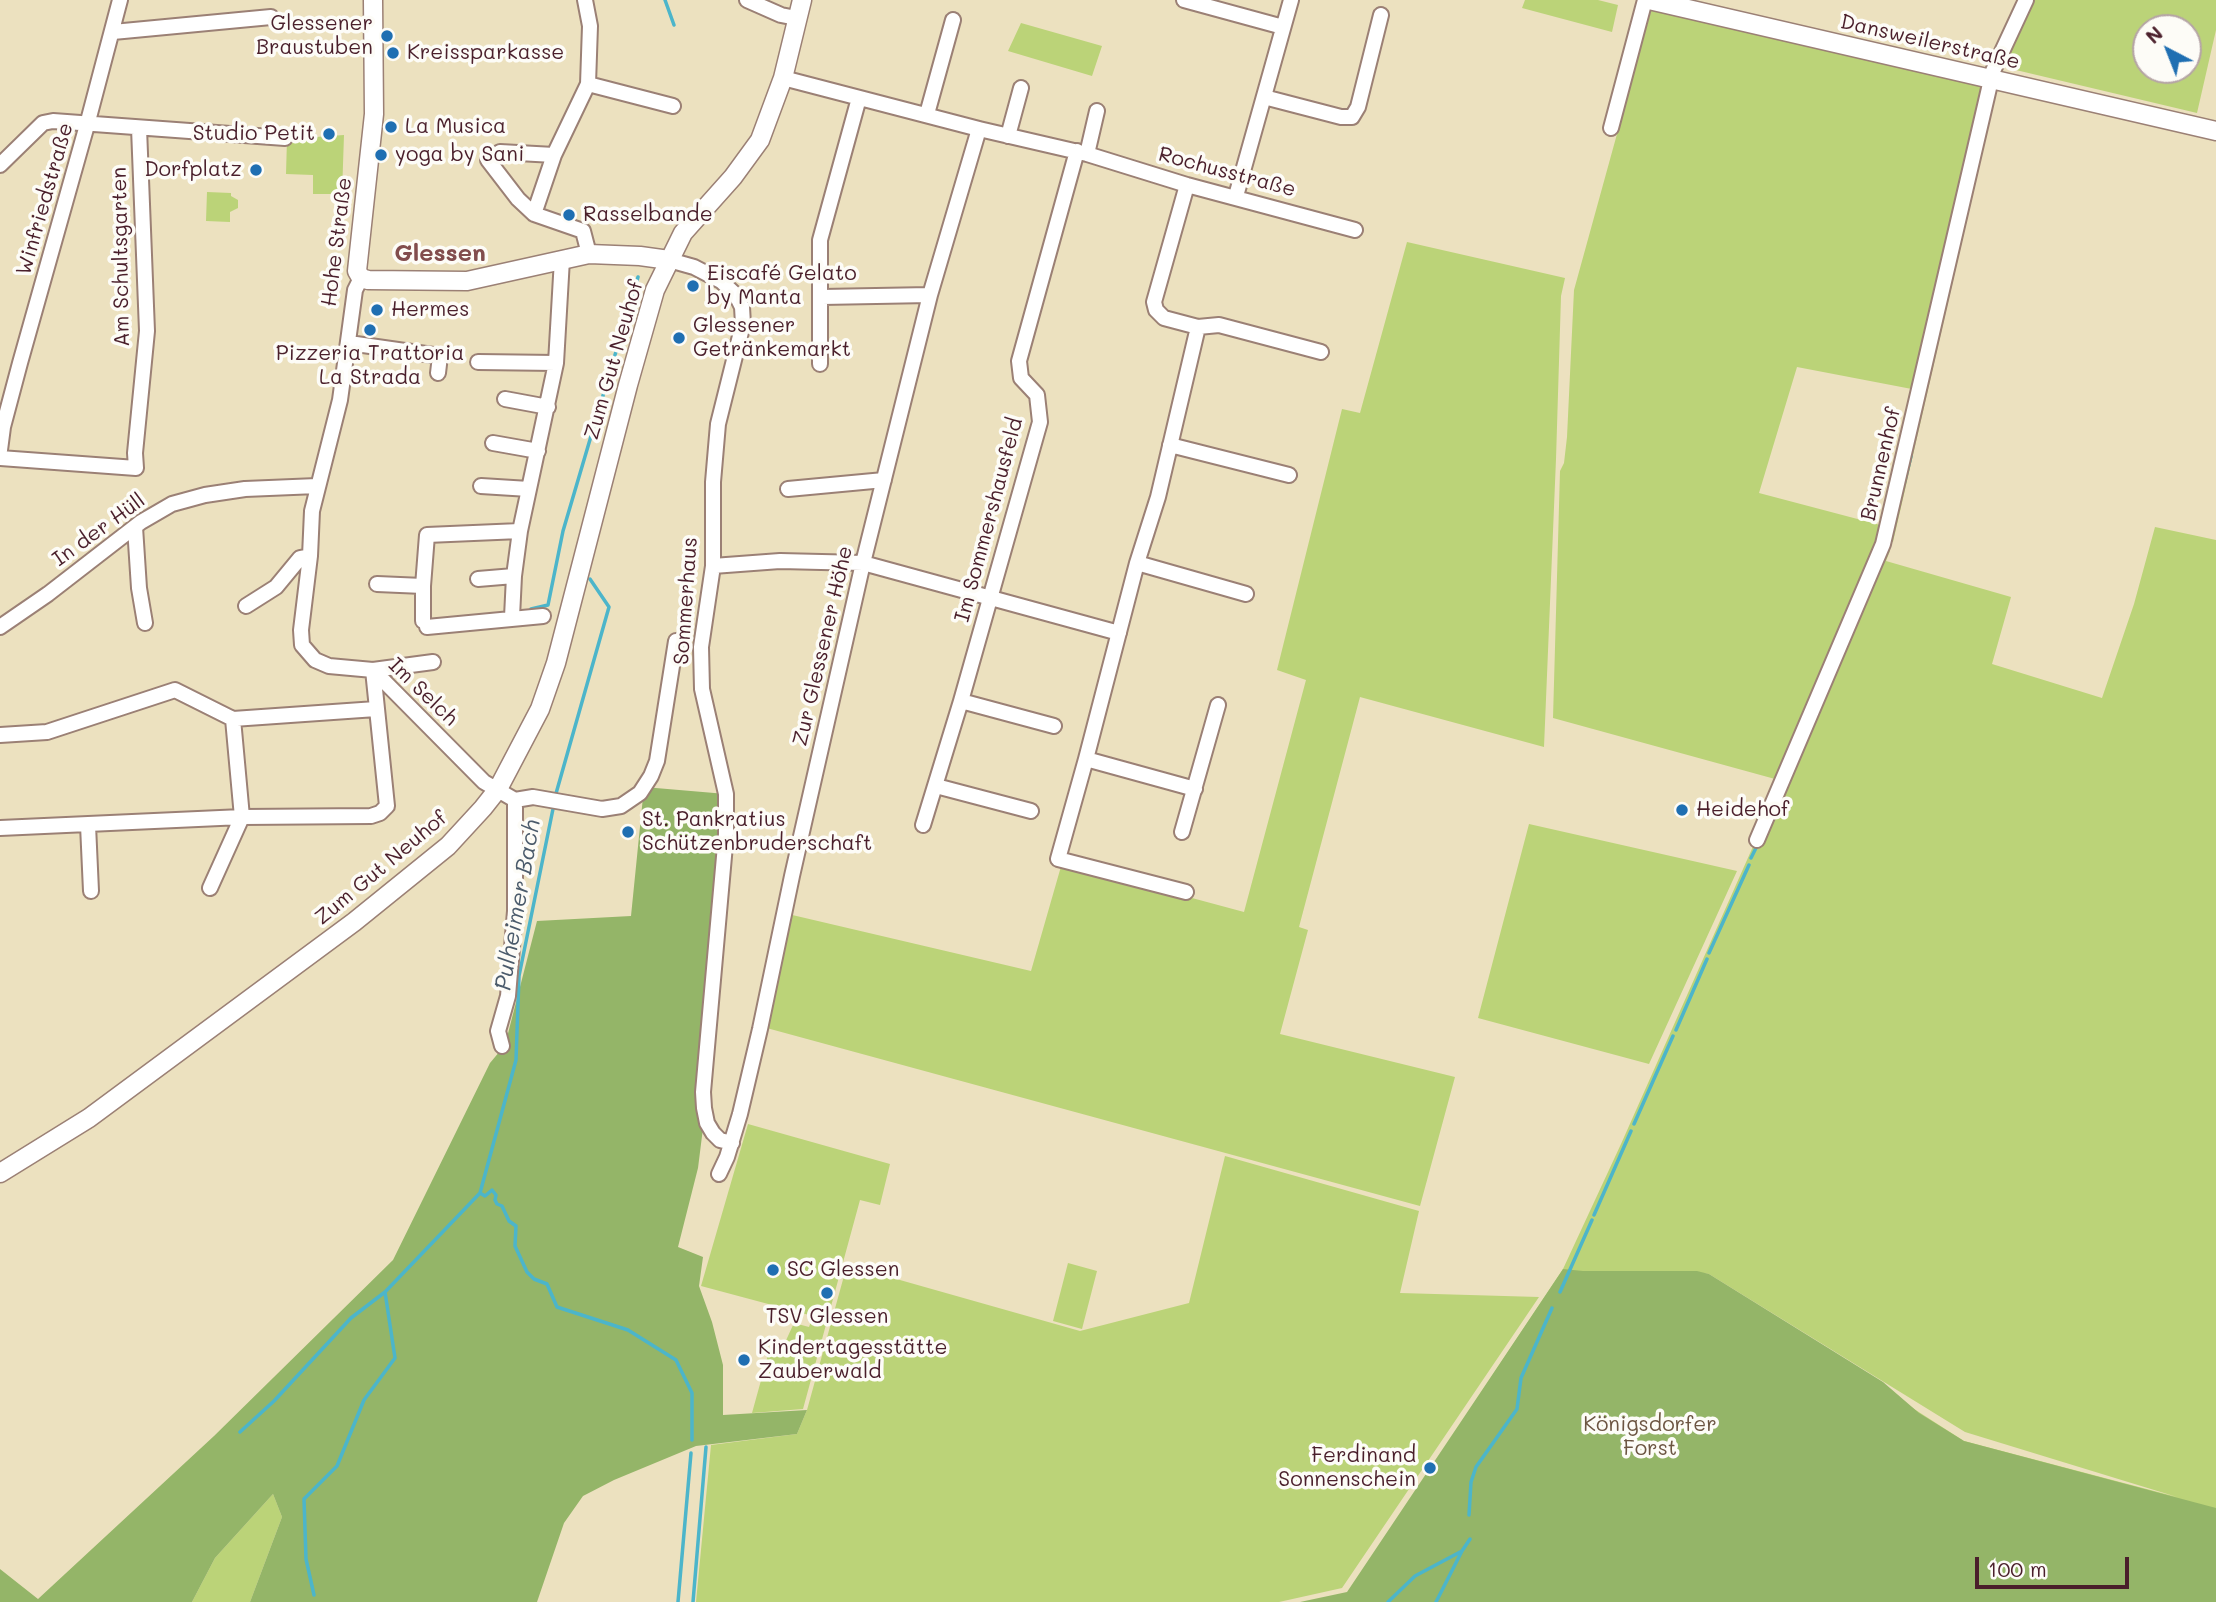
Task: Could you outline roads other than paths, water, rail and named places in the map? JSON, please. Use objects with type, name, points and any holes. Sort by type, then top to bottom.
[{"type":"main road","name":"Hohe Straße","points":[[360,278],[357,271],[374,114],[373,0]]},
{"type":"main road","name":"Zum Gut Neuhof","points":[[0,1173],[89,1118],[344,930],[448,846],[498,789],[540,709],[556,663],[641,333],[655,290],[683,233],[733,177],[760,140],[783,78],[802,0]]},
{"type":"main road","name":"Dansweilerstraße","points":[[1647,0],[2216,131]]},
{"type":"main road","points":[[360,278],[467,281],[589,254],[669,260]]},
{"type":"street","name":"Winfriedstraße","points":[[0,450],[2,427],[88,125],[120,0]]},
{"type":"street","points":[[534,214],[554,155],[588,84],[590,26],[585,0]]},
{"type":"street","points":[[747,0],[781,15],[796,18]]},
{"type":"street","points":[[1184,0],[1283,27]]},
{"type":"street","points":[[1236,196],[1291,0]]},
{"type":"street","points":[[1611,128],[1647,0]]},
{"type":"street","name":"Brunnenhof","points":[[1757,840],[1884,544],[1990,79],[2026,0]]},
{"type":"street","points":[[1264,97],[1341,117],[1352,117],[1358,107],[1381,15]]},
{"type":"street","points":[[113,32],[271,17]]},
{"type":"street","points":[[927,114],[953,20]]},
{"type":"street","name":"Rochusstraße","points":[[783,78],[1082,153],[1187,185],[1356,230]]},
{"type":"street","points":[[588,84],[673,106]]},
{"type":"street","points":[[1008,136],[1021,88]]},
{"type":"street","points":[[820,364],[820,240],[859,98]]},
{"type":"street","points":[[1082,153],[1097,111]]},
{"type":"street","points":[[0,166],[43,122],[285,138]]},
{"type":"street","name":"Am Schultsgarten","points":[[0,458],[136,468],[135,453],[147,331],[139,128]]},
{"type":"street","name":"Zur Glessener Höhe","points":[[719,1174],[732,1143],[760,1029],[863,564],[930,295],[979,129]]},
{"type":"street","points":[[554,155],[500,152],[488,160],[518,199],[534,214],[583,231],[589,254]]},
{"type":"street","name":"Im Sommershausfeld","points":[[923,825],[1040,422],[1037,395],[1021,378],[1019,362],[1082,153]]},
{"type":"street","points":[[1187,185],[1154,302],[1156,310],[1164,318],[1198,327],[1219,325],[1321,352]]},
{"type":"street","points":[[512,617],[520,531],[556,363],[562,259]]},
{"type":"street","name":"Sommerhaus","points":[[669,260],[694,267],[721,281],[736,295],[742,307],[743,324],[718,424],[713,482],[713,566],[701,647],[702,689],[726,794],[703,1092],[707,1123],[720,1140],[732,1143]]},
{"type":"street","name":"Hohe Straße","points":[[317,486],[336,418],[355,290],[360,278]]},
{"type":"street","points":[[822,297],[930,295]]},
{"type":"street","points":[[1186,892],[1058,859],[1087,759],[1137,563],[1158,497],[1198,327]]},
{"type":"street","points":[[348,343],[440,356],[438,373]]},
{"type":"street","points":[[478,362],[556,363]]},
{"type":"street","points":[[505,399],[548,407]]},
{"type":"street","points":[[493,443],[538,451]]},
{"type":"street","points":[[1170,445],[1289,475]]},
{"type":"street","points":[[788,489],[884,481]]},
{"type":"street","name":"Im Selch","points":[[317,486],[312,511],[310,556],[301,630],[302,645],[315,660],[329,666],[369,670],[482,780],[516,800]]},
{"type":"street","name":"In der Hüll","points":[[0,627],[135,527],[173,505],[205,495],[245,489],[317,486]]},
{"type":"street","points":[[481,486],[529,489]]},
{"type":"street","points":[[135,527],[140,600],[145,623]]},
{"type":"street","points":[[520,531],[427,535],[423,586],[425,624],[467,624],[512,617],[543,616]]},
{"type":"street","points":[[246,606],[276,587],[300,558],[310,556]]},
{"type":"street","points":[[713,566],[780,561],[863,564],[1119,633]]},
{"type":"street","points":[[1137,563],[1246,594]]},
{"type":"street","points":[[478,579],[514,576]]},
{"type":"street","points":[[377,584],[423,586]]},
{"type":"street","points":[[502,1046],[498,1031],[508,996],[515,911],[516,800],[533,797],[602,809],[621,806],[640,793],[657,761],[676,640]]},
{"type":"street","points":[[0,828],[242,817],[372,816],[380,813],[387,806],[369,670],[433,662]]},
{"type":"street","points":[[0,735],[47,732],[175,690],[233,719],[376,709]]},
{"type":"street","points":[[961,701],[1054,726]]},
{"type":"street","points":[[1182,832],[1218,705]]},
{"type":"street","points":[[210,888],[242,817],[233,719]]},
{"type":"street","points":[[1087,759],[1195,789]]},
{"type":"street","points":[[936,786],[1031,811]]},
{"type":"street","points":[[89,825],[91,891]]},
{"type":"waterway","name":"Pulheimer Bach","points":[[665,0],[674,25]]},
{"type":"waterway","name":"Pulheimer Bach","points":[[531,609],[548,605],[563,531],[638,277]]},
{"type":"waterway","points":[[1904,484],[1911,456]]},
{"type":"waterway","name":"Pulheimer Bach","points":[[555,797],[609,607],[590,579]]},
{"type":"waterway","name":"Pulheimer Bach","points":[[240,1432],[274,1401],[351,1318],[385,1292],[480,1193],[516,1060],[519,976],[554,804]]},
{"type":"waterway","points":[[1751,858],[1758,844]]},
{"type":"waterway","points":[[1709,953],[1749,865]]},
{"type":"waterway","points":[[1676,1030],[1707,959]]},
{"type":"waterway","points":[[1634,1124],[1673,1036]]},
{"type":"waterway","points":[[1594,1215],[1631,1131]]},
{"type":"waterway","points":[[480,1193],[485,1196],[492,1190],[496,1195],[497,1204],[502,1206],[509,1221],[516,1226],[515,1246],[527,1272],[534,1279],[547,1284],[557,1307],[628,1330],[676,1360],[692,1393],[692,1440]]},
{"type":"waterway","points":[[1560,1292],[1592,1220]]},
{"type":"waterway","name":"Pulheimer Bach","points":[[314,1595],[306,1559],[304,1499],[337,1466],[364,1400],[395,1358],[385,1292]]},
{"type":"waterway","points":[[1469,1515],[1471,1482],[1476,1467],[1517,1409],[1521,1378],[1552,1308]]},
{"type":"waterway","points":[[693,1602],[706,1447]]},
{"type":"waterway","points":[[678,1602],[691,1453]]},
{"type":"waterway","points":[[1388,1602],[1415,1576],[1462,1551],[1470,1539]]},
{"type":"waterway","points":[[1436,1602],[1462,1551]]},
{"type":"place","name":"Glessener Braustuben","points":[[387,36]]},
{"type":"place","name":"Kreissparkasse","points":[[393,53]]},
{"type":"place","name":"La Musica","points":[[391,127]]},
{"type":"place","name":"Studio Petit","points":[[329,134]]},
{"type":"place","name":"yoga by Sani","points":[[381,155]]},
{"type":"place","name":"Dorfplatz","points":[[256,170]]},
{"type":"place","name":"Rasselbande","points":[[569,215]]},
{"type":"place","name":"Eiscafé Gelato by Manta","points":[[693,286]]},
{"type":"place","name":"Hermes","points":[[377,310]]},
{"type":"place","name":"Pizzeria Trattoria La Strada","points":[[370,330]]},
{"type":"place","name":"Glessener Getränkemarkt","points":[[679,338]]},
{"type":"place","name":"Heidehof","points":[[1682,810]]},
{"type":"place","name":"St. Pankratius Schützenbruderschaft","points":[[628,832]]},
{"type":"place","name":"SC Glessen","points":[[773,1270]]},
{"type":"place","name":"TSV Glessen","points":[[827,1293]]},
{"type":"place","name":"Kindertagesstätte Zauberwald","points":[[744,1360]]},
{"type":"place","name":"Ferdinand Sonnenschein","points":[[1430,1468]]},
{"type":"district","name":"Glessen","points":[[440,254]]},
{"type":"park label","name":"Königsdorfer Forst","points":[[1650,1437]]}]
